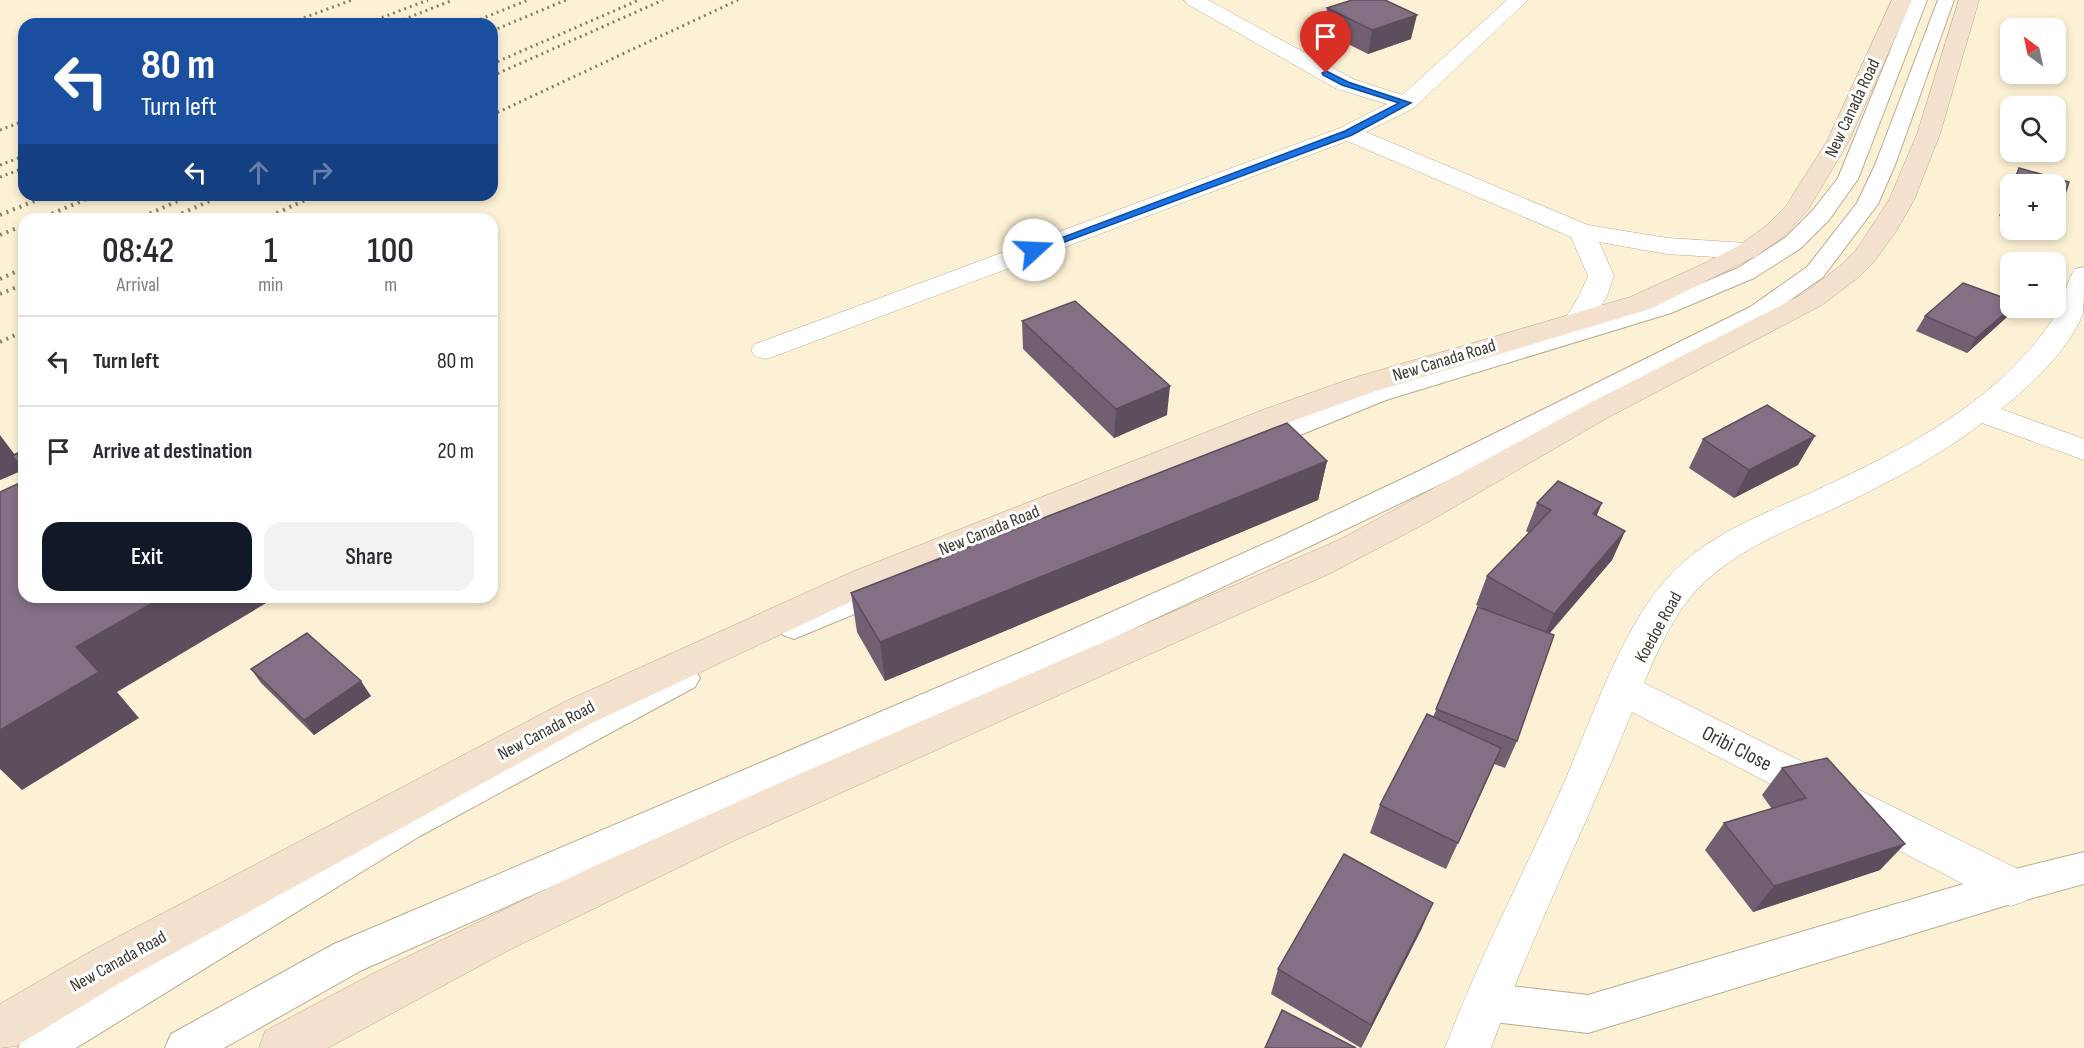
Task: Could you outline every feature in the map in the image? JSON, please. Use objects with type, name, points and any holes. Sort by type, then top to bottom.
[{"type":"main road","name":"New Canada Road","points":[[0,1030],[109,965],[579,712],[823,599],[1004,522],[1286,412],[1375,381],[1640,303],[1747,251],[1775,231],[1796,210],[1815,183],[1838,141],[1902,0]]},
{"type":"main road","points":[[282,1048],[505,930],[592,889],[866,763],[1321,563],[1423,510],[1642,387],[1764,326],[1834,284],[1863,259],[1888,226],[1900,204],[1922,152],[1969,0]]},
{"type":"street","points":[[1194,0],[1345,84],[1407,103]]},
{"type":"street","points":[[765,350],[1348,133],[1407,103],[1518,0]]},
{"type":"street","points":[[1348,133],[1582,232],[1676,247],[1747,251]]},
{"type":"street","points":[[1577,322],[1593,296],[1600,276],[1582,232]]},
{"type":"street","name":"Koedoe Road","points":[[1468,1048],[1485,1002],[1624,690],[1657,621],[1677,589],[1693,572],[1732,546],[1864,481],[1980,412],[2042,356],[2076,302],[2084,275]]},
{"type":"street","points":[[1980,412],[2084,450]]},
{"type":"street","name":"Oribi Close","points":[[1624,690],[2011,887]]},
{"type":"lane","name":"New Canada Road","points":[[38,1048],[408,825],[724,656],[877,592],[1377,394],[1618,324],[1664,308],[1746,273],[1793,243],[1821,215],[1848,179],[1919,0]]},
{"type":"lane","points":[[185,1048],[348,957],[1029,662],[1294,542],[1431,477],[1758,312],[1815,272],[1867,204],[1886,165],[1946,0]]},
{"type":"lane","points":[[1485,1002],[1588,1014],[2011,887],[2084,868]]},
{"type":"building","points":[[1352,0],[1385,0],[1417,15],[1372,30],[1327,8]]},
{"type":"building","points":[[2019,168],[2040,174],[2017,174]]},
{"type":"building","points":[[1963,283],[2000,296],[2000,317],[1976,338],[1925,316]]},
{"type":"building","points":[[1075,301],[1170,386],[1116,409],[1022,321]]},
{"type":"building","points":[[1767,405],[1815,436],[1749,470],[1703,439]]},
{"type":"building","points":[[1287,423],[1327,461],[880,642],[851,593]]},
{"type":"building","points":[[18,453],[18,462],[12,456]]},
{"type":"building","points":[[1558,481],[1602,503],[1593,514],[1625,531],[1554,614],[1487,576],[1551,510],[1537,503]]},
{"type":"building","points":[[18,484],[18,603],[153,603],[76,647],[99,672],[0,730],[0,492]]},
{"type":"building","points":[[1478,607],[1554,635],[1517,741],[1436,709]]},
{"type":"building","points":[[307,633],[361,681],[304,720],[251,669]]},
{"type":"building","points":[[1427,714],[1501,748],[1458,843],[1380,805]]},
{"type":"building","points":[[1827,758],[1905,844],[1774,886],[1724,823],[1806,798],[1782,768]]},
{"type":"building","points":[[1344,854],[1433,903],[1371,1025],[1278,969]]},
{"type":"building","points":[[1282,1010],[1356,1048],[1265,1048]]},
{"type":"railway","points":[[303,18],[352,0]]},
{"type":"railway","points":[[381,18],[428,0]]},
{"type":"railway","points":[[407,18],[453,0]]},
{"type":"railway","points":[[484,18],[528,0]]},
{"type":"railway","points":[[498,28],[566,0]]},
{"type":"railway","points":[[498,61],[639,0]]},
{"type":"railway","points":[[498,73],[663,0]]},
{"type":"railway","points":[[498,112],[738,0]]},
{"type":"railway","points":[[0,130],[18,123]]},
{"type":"railway","points":[[0,165],[18,158]]},
{"type":"railway","points":[[0,177],[18,170]]},
{"type":"railway","points":[[0,215],[34,201]]},
{"type":"railway","points":[[53,213],[82,201]]},
{"type":"railway","points":[[151,213],[178,201]]},
{"type":"railway","points":[[182,213],[210,201]]},
{"type":"railway","points":[[277,213],[303,201]]},
{"type":"railway","points":[[0,235],[18,228]]},
{"type":"railway","points":[[0,279],[18,271]]},
{"type":"railway","points":[[0,294],[18,286]]},
{"type":"railway","points":[[0,342],[18,334]]},
{"type":"route","points":[[1034,250],[1348,133],[1407,103],[1345,84],[1326,73]]}]
